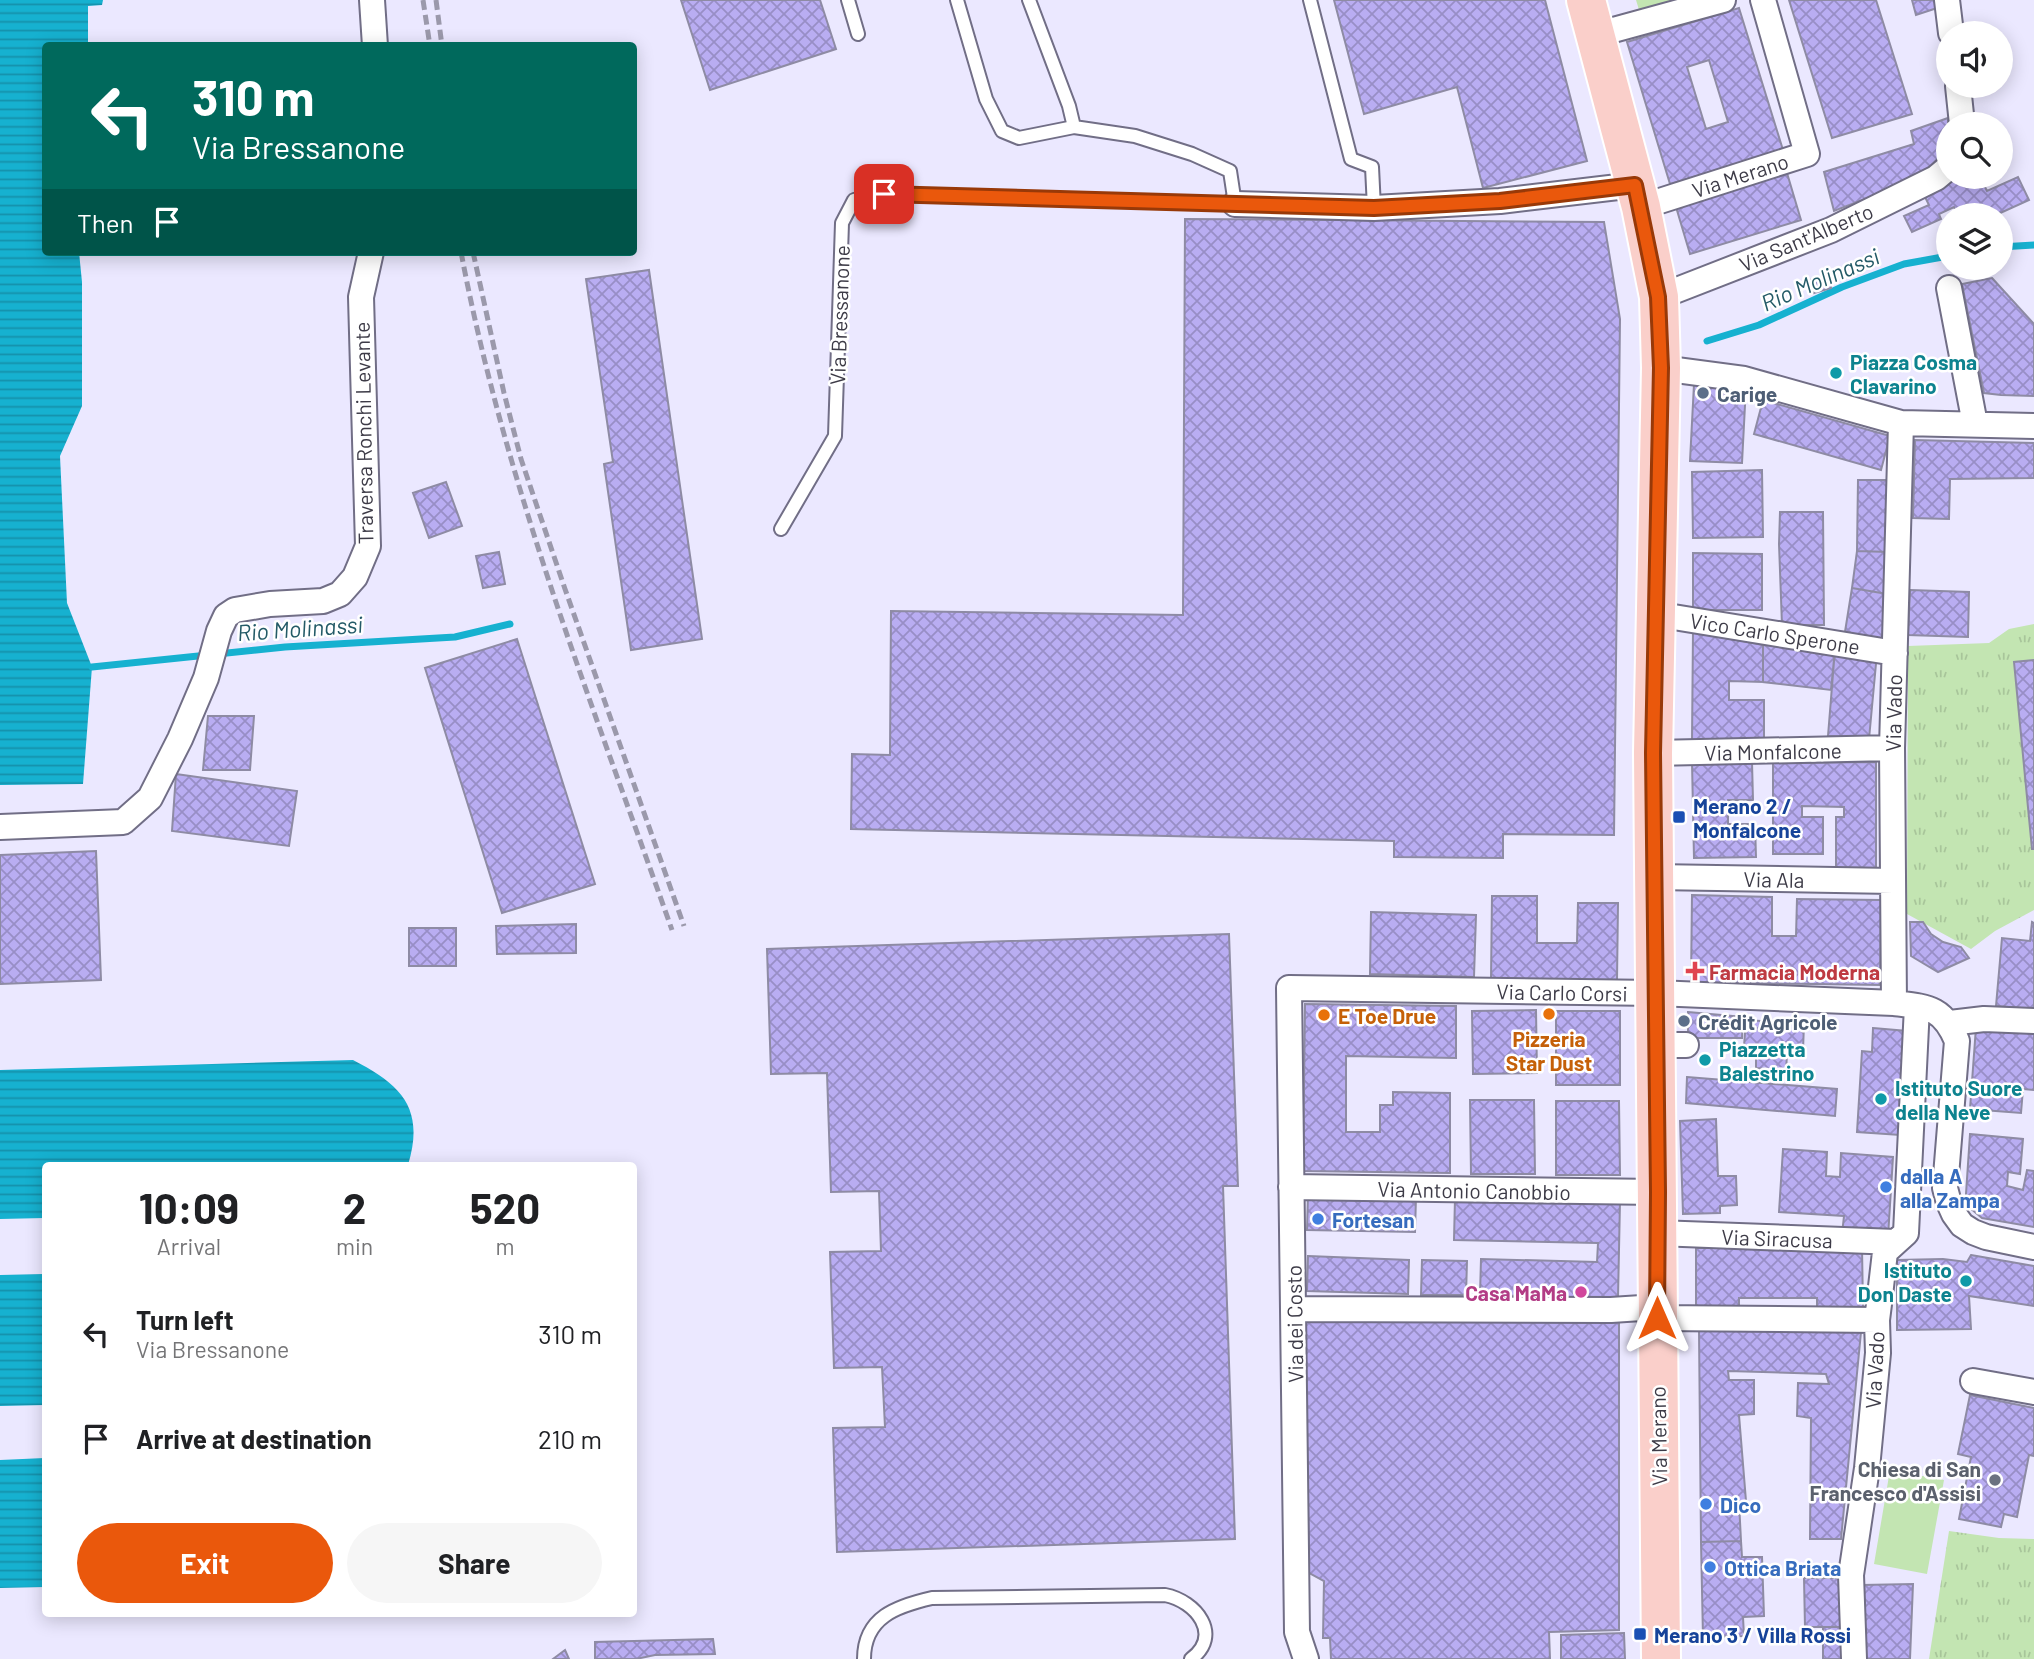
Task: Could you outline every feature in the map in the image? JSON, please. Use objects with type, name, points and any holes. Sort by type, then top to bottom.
[{"type":"main road","name":"Via Merano","points":[[1590,18],[1638,196],[1658,297],[1661,368],[1653,753],[1656,993],[1671,1045],[1658,1192],[1657,1234],[1661,1659]]},
{"type":"street","points":[[372,0],[375,42]]},
{"type":"street","name":"Via Merano","points":[[1590,18],[1723,0]]},
{"type":"street","name":"Via Merano","points":[[1638,196],[1807,154],[1763,0]]},
{"type":"street","points":[[1947,0],[1950,21]]},
{"type":"street","name":"Via Sant'Alberto","points":[[1658,297],[1831,230],[1936,178]]},
{"type":"street","name":"Via Bressanone","points":[[1235,204],[1374,208],[1638,196]]},
{"type":"street","name":"Traversa Ronchi Levante","points":[[0,827],[124,822],[150,798],[180,739],[206,678],[226,616],[235,610],[270,604],[323,601],[340,594],[355,577],[368,546],[361,298],[370,256]]},
{"type":"street","points":[[1949,288],[1975,424]]},
{"type":"street","points":[[1661,368],[1744,379],[1901,423],[2034,426]]},
{"type":"street","name":"Via Vado","points":[[1854,1659],[1852,1576],[1866,1480],[1878,1353],[1877,1320],[1885,1252],[1906,1233],[1906,1004],[1893,881],[1892,748],[1901,423]]},
{"type":"street","name":"Vico Carlo Sperone","points":[[1655,614],[1895,653]]},
{"type":"street","name":"Via Monfalcone","points":[[1653,753],[1892,748]]},
{"type":"street","name":"Via Ala","points":[[1654,877],[1893,881]]},
{"type":"street","name":"Via Carlo Corsi","points":[[1289,988],[1656,993],[1906,1004]]},
{"type":"street","name":"Via dei Costo","points":[[1289,988],[1297,1632],[1306,1659]]},
{"type":"street","points":[[1906,1004],[1940,1014],[1950,1023],[1957,1041],[1945,1188],[1954,1214],[1962,1225],[1973,1232],[2034,1247]]},
{"type":"street","points":[[1950,1023],[1984,1019],[2034,1021]]},
{"type":"street","name":"Via Antonio Canobbio","points":[[1291,1187],[1658,1192]]},
{"type":"street","name":"Via Siracusa","points":[[1657,1234],[1896,1242]]},
{"type":"street","points":[[1294,1309],[1611,1310],[1877,1320]]},
{"type":"street","points":[[1973,1381],[2034,1392]]},
{"type":"lane","points":[[848,0],[858,34]]},
{"type":"lane","points":[[957,0],[986,99],[1002,131],[1019,138],[1074,127],[1135,136],[1192,154],[1230,171],[1235,204]]},
{"type":"lane","points":[[1029,0],[1069,106],[1074,127]]},
{"type":"lane","points":[[1310,0],[1351,159],[1372,167],[1374,208]]},
{"type":"lane","name":"Via Bressanone","points":[[780,529],[835,436],[842,223],[854,200],[884,194],[1235,204]]},
{"type":"lane","points":[[864,1659],[864,1646],[873,1626],[891,1611],[906,1604],[932,1598],[1165,1595],[1183,1602],[1203,1620],[1205,1643],[1191,1659]]},
{"type":"green space","points":[[1636,0],[1683,0],[1640,13]]},
{"type":"green space","points":[[2034,624],[2034,910],[1995,931],[1971,949],[1907,914],[1908,646],[1989,643],[2009,629]]},
{"type":"green space","points":[[1890,1470],[1944,1480],[1927,1574],[1874,1564]]},
{"type":"green space","points":[[1949,1531],[1999,1538],[2034,1539],[2034,1659],[1929,1659]]},
{"type":"water","points":[[0,0],[103,0],[102,5],[88,6],[88,42],[42,42],[42,256],[79,256],[82,282],[82,406],[60,456],[67,603],[92,667],[83,784],[0,785]]},
{"type":"water","points":[[353,1060],[385,1079],[405,1101],[411,1114],[413,1145],[409,1162],[42,1162],[42,1218],[0,1219],[0,1070]]},
{"type":"water","points":[[42,1274],[42,1405],[0,1406],[0,1275]]},
{"type":"water","points":[[42,1458],[42,1587],[0,1588],[0,1460]]},
{"type":"building","points":[[681,0],[820,0],[836,49],[710,90]]},
{"type":"building","points":[[1334,0],[1545,0],[1587,161],[1483,188],[1457,87],[1364,114]]},
{"type":"building","points":[[1789,0],[1876,0],[1912,114],[1832,138]]},
{"type":"building","points":[[1912,0],[1935,0],[1937,8],[1916,15]]},
{"type":"building","points":[[1739,8],[1783,150],[1670,184],[1627,42]],"holes":[[[1709,60],[1728,122],[1706,129],[1687,67]]]},
{"type":"building","points":[[1936,122],[1936,160],[1919,178],[1834,211],[1824,172],[1914,144],[1911,131]]},
{"type":"building","points":[[1787,173],[1801,220],[1690,254],[1676,207]]},
{"type":"building","points":[[2018,177],[2029,200],[2013,207],[2013,203],[1936,203],[1936,221],[1912,232],[1904,216],[1929,205],[1921,189],[1936,182],[1936,189],[2013,189],[2013,179]]},
{"type":"building","points":[[1185,219],[1604,222],[1620,319],[1614,835],[1503,834],[1503,858],[1394,857],[1394,841],[851,829],[852,754],[890,755],[891,611],[1183,615]]},
{"type":"building","points":[[649,270],[702,639],[631,650],[604,464],[613,462],[586,279]]},
{"type":"building","points":[[1829,275],[1831,288],[1814,293],[1810,280]]},
{"type":"building","points":[[1994,280],[2034,324],[2034,396],[1984,393],[1962,284]]},
{"type":"building","points":[[1694,384],[1746,386],[1742,463],[1690,461]]},
{"type":"building","points":[[1763,400],[1890,436],[1881,470],[1754,434]]},
{"type":"building","points":[[1915,440],[2034,443],[2034,478],[1950,479],[1949,519],[1913,518]]},
{"type":"building","points":[[1762,470],[1763,537],[1693,538],[1692,472]]},
{"type":"building","points":[[1858,480],[1890,480],[1889,552],[1857,551]]},
{"type":"building","points":[[446,482],[462,526],[429,538],[413,493]]},
{"type":"building","points":[[1780,512],[1823,512],[1824,625],[1782,625]]},
{"type":"building","points":[[1857,551],[1889,552],[1893,595],[1852,588]]},
{"type":"building","points":[[499,552],[505,584],[483,588],[476,556]]},
{"type":"building","points":[[1693,553],[1762,554],[1762,610],[1693,610]]},
{"type":"building","points":[[1852,588],[1893,595],[1885,644],[1844,638]]},
{"type":"building","points":[[1910,590],[1969,592],[1968,637],[1908,635]]},
{"type":"building","points":[[1693,631],[1763,645],[1763,682],[1729,681],[1729,700],[1764,700],[1764,742],[1692,742]]},
{"type":"building","points":[[517,639],[595,884],[502,913],[425,668]]},
{"type":"building","points":[[1763,645],[1835,649],[1831,690],[1763,682]]},
{"type":"building","points":[[1835,649],[1877,653],[1869,739],[1828,736]]},
{"type":"building","points":[[2034,660],[2034,849],[2032,849],[2014,662]]},
{"type":"building","points":[[208,716],[254,716],[250,770],[203,770]]},
{"type":"building","points":[[1692,762],[1752,762],[1753,800],[1728,800],[1728,824],[1755,824],[1756,857],[1694,858]]},
{"type":"building","points":[[1876,762],[1876,869],[1836,869],[1836,817],[1844,817],[1844,807],[1802,806],[1802,817],[1823,817],[1823,854],[1773,854],[1773,763]]},
{"type":"building","points":[[176,774],[297,791],[289,846],[172,831]]},
{"type":"building","points":[[96,851],[101,980],[0,984],[0,855]]},
{"type":"building","points":[[1692,895],[1772,897],[1772,936],[1796,936],[1797,899],[1881,900],[1880,985],[1691,982]]},
{"type":"building","points":[[1492,896],[1537,896],[1537,943],[1577,943],[1578,903],[1618,903],[1617,981],[1491,979]]},
{"type":"building","points":[[1371,912],[1476,915],[1474,977],[1370,974]]},
{"type":"building","points":[[1910,922],[1923,922],[1931,934],[1943,942],[1961,947],[1969,958],[1938,972],[1911,956]]},
{"type":"building","points":[[2032,922],[2034,1009],[1996,1006],[2002,938],[2030,941]]},
{"type":"building","points":[[576,924],[576,953],[497,954],[496,926]]},
{"type":"building","points":[[409,928],[456,928],[456,966],[409,966]]},
{"type":"building","points":[[1229,934],[1238,1186],[1223,1186],[1235,1539],[837,1552],[833,1428],[885,1427],[882,1367],[834,1368],[830,1252],[881,1251],[879,1191],[831,1192],[827,1073],[771,1074],[767,949]]},
{"type":"building","points":[[1305,1004],[1456,1006],[1456,1058],[1346,1056],[1346,1132],[1380,1132],[1380,1105],[1393,1105],[1393,1092],[1450,1093],[1450,1173],[1303,1171]]},
{"type":"building","points":[[1536,1010],[1537,1073],[1473,1074],[1472,1011]]},
{"type":"building","points":[[1556,1011],[1620,1011],[1620,1085],[1556,1085]]},
{"type":"building","points":[[1688,1012],[1743,1017],[1742,1038],[1688,1038]]},
{"type":"building","points":[[1746,1020],[1804,1024],[1803,1050],[1744,1046]]},
{"type":"building","points":[[1976,1027],[2034,1032],[2034,1090],[2023,1089],[2021,1113],[1970,1109]]},
{"type":"building","name":"Istituto Suore della Neve","points":[[1873,1028],[1907,1031],[1900,1135],[1857,1132],[1862,1051],[1872,1052]]},
{"type":"building","points":[[1756,1052],[1787,1054],[1786,1071],[1756,1068]]},
{"type":"building","points":[[1687,1077],[1837,1089],[1835,1116],[1686,1103]]},
{"type":"building","points":[[1470,1100],[1534,1100],[1535,1174],[1471,1174]]},
{"type":"building","points":[[1556,1101],[1619,1101],[1620,1175],[1556,1175]]},
{"type":"building","points":[[1716,1119],[1718,1176],[1736,1176],[1737,1205],[1720,1206],[1720,1213],[1683,1214],[1680,1121]]},
{"type":"building","points":[[1970,1134],[2023,1139],[2020,1174],[2008,1172],[2007,1186],[2023,1190],[2027,1170],[2034,1171],[2034,1227],[1982,1218],[1970,1208],[1966,1194]]},
{"type":"building","points":[[1783,1149],[1827,1152],[1826,1176],[1840,1177],[1841,1153],[1893,1157],[1888,1237],[1842,1234],[1844,1216],[1779,1212]]},
{"type":"building","points":[[1308,1194],[1416,1197],[1415,1232],[1307,1230]]},
{"type":"building","points":[[1455,1198],[1620,1201],[1618,1298],[1480,1295],[1481,1259],[1597,1262],[1598,1243],[1454,1240]]},
{"type":"building","points":[[1862,1247],[1863,1308],[1817,1308],[1817,1298],[1739,1298],[1739,1309],[1696,1309],[1696,1248]]},
{"type":"building","name":"Istituto Don Daste","points":[[1971,1255],[2034,1266],[2034,1306],[1969,1296],[1971,1329],[1897,1330],[1897,1260],[1943,1259],[1967,1262]]},
{"type":"building","points":[[1308,1256],[1409,1260],[1408,1294],[1307,1291]]},
{"type":"building","points":[[1422,1260],[1467,1261],[1466,1295],[1421,1295]]},
{"type":"building","points":[[1305,1316],[1619,1322],[1619,1630],[1549,1632],[1550,1659],[1331,1659],[1330,1638],[1323,1638],[1324,1581],[1309,1573]]},
{"type":"building","points":[[1699,1330],[1861,1332],[1841,1539],[1810,1539],[1811,1418],[1797,1416],[1798,1383],[1829,1384],[1826,1374],[1728,1371],[1729,1380],[1754,1380],[1754,1414],[1739,1415],[1746,1501],[1739,1502],[1741,1541],[1701,1542]]},
{"type":"building","name":"Chiesa di San Francesco d'Assisi","points":[[1970,1395],[2034,1408],[2034,1456],[2029,1455],[2017,1517],[2004,1514],[2001,1527],[1959,1519],[1971,1457],[1958,1454]]},
{"type":"building","points":[[1741,1541],[1742,1557],[1762,1557],[1764,1616],[1743,1617],[1744,1636],[1703,1637],[1701,1542]]},
{"type":"building","points":[[1804,1578],[1841,1578],[1842,1627],[1805,1627]]},
{"type":"building","points":[[1913,1584],[1910,1659],[1858,1659],[1862,1585]]},
{"type":"building","points":[[1823,1627],[1842,1627],[1842,1659],[1823,1659]]},
{"type":"building","points":[[1624,1633],[1625,1659],[1561,1659],[1561,1635]]},
{"type":"building","points":[[713,1639],[715,1654],[595,1659],[595,1642]]},
{"type":"building","points":[[565,1650],[569,1659],[553,1659]]},
{"type":"waterway","name":"Rio Molinassi","points":[[2013,246],[2034,245]]},
{"type":"waterway","name":"Rio Molinassi","points":[[1707,341],[1759,325],[1842,287],[1904,264],[1936,258]]},
{"type":"waterway","name":"Rio Molinassi","points":[[92,667],[285,647],[455,637],[510,624]]},
{"type":"railway","points":[[423,0],[429,42]]},
{"type":"railway","points":[[436,0],[441,42]]},
{"type":"railway","points":[[462,256],[479,339],[526,510],[582,678],[672,930]]},
{"type":"railway","points":[[474,256],[521,459],[684,926]]},
{"type":"place","name":"Piazza Cosma Clavarino","points":[[1836,373]]},
{"type":"place","name":"Carige","points":[[1703,393]]},
{"type":"place","name":"Merano 2 / Monfalcone","points":[[1679,817]]},
{"type":"place","name":"Farmacia Moderna","points":[[1695,971]]},
{"type":"place","name":"Pizzeria Star Dust","points":[[1549,1014]]},
{"type":"place","name":"E Toe Drue","points":[[1324,1015]]},
{"type":"place","name":"Crédit Agricole","points":[[1684,1021]]},
{"type":"place","name":"Piazzetta Balestrino","points":[[1705,1060]]},
{"type":"place","name":"Istituto Suore della Neve","points":[[1881,1099]]},
{"type":"place","name":"dalla A alla Zampa","points":[[1886,1187]]},
{"type":"place","name":"Fortesan","points":[[1318,1219]]},
{"type":"place","name":"Istituto Don Daste","points":[[1966,1281]]},
{"type":"place","name":"Casa MaMa","points":[[1581,1292]]},
{"type":"place","name":"Chiesa di San Francesco d'Assisi","points":[[1995,1480]]},
{"type":"place","name":"Dico","points":[[1706,1504]]},
{"type":"place","name":"Ottica Briata","points":[[1710,1567]]},
{"type":"place","name":"Merano 3 / Villa Rossi","points":[[1640,1634]]},
{"type":"route","points":[[884,194],[1374,208],[1500,201],[1635,185],[1658,297],[1661,368],[1653,753],[1657,1318]]}]
